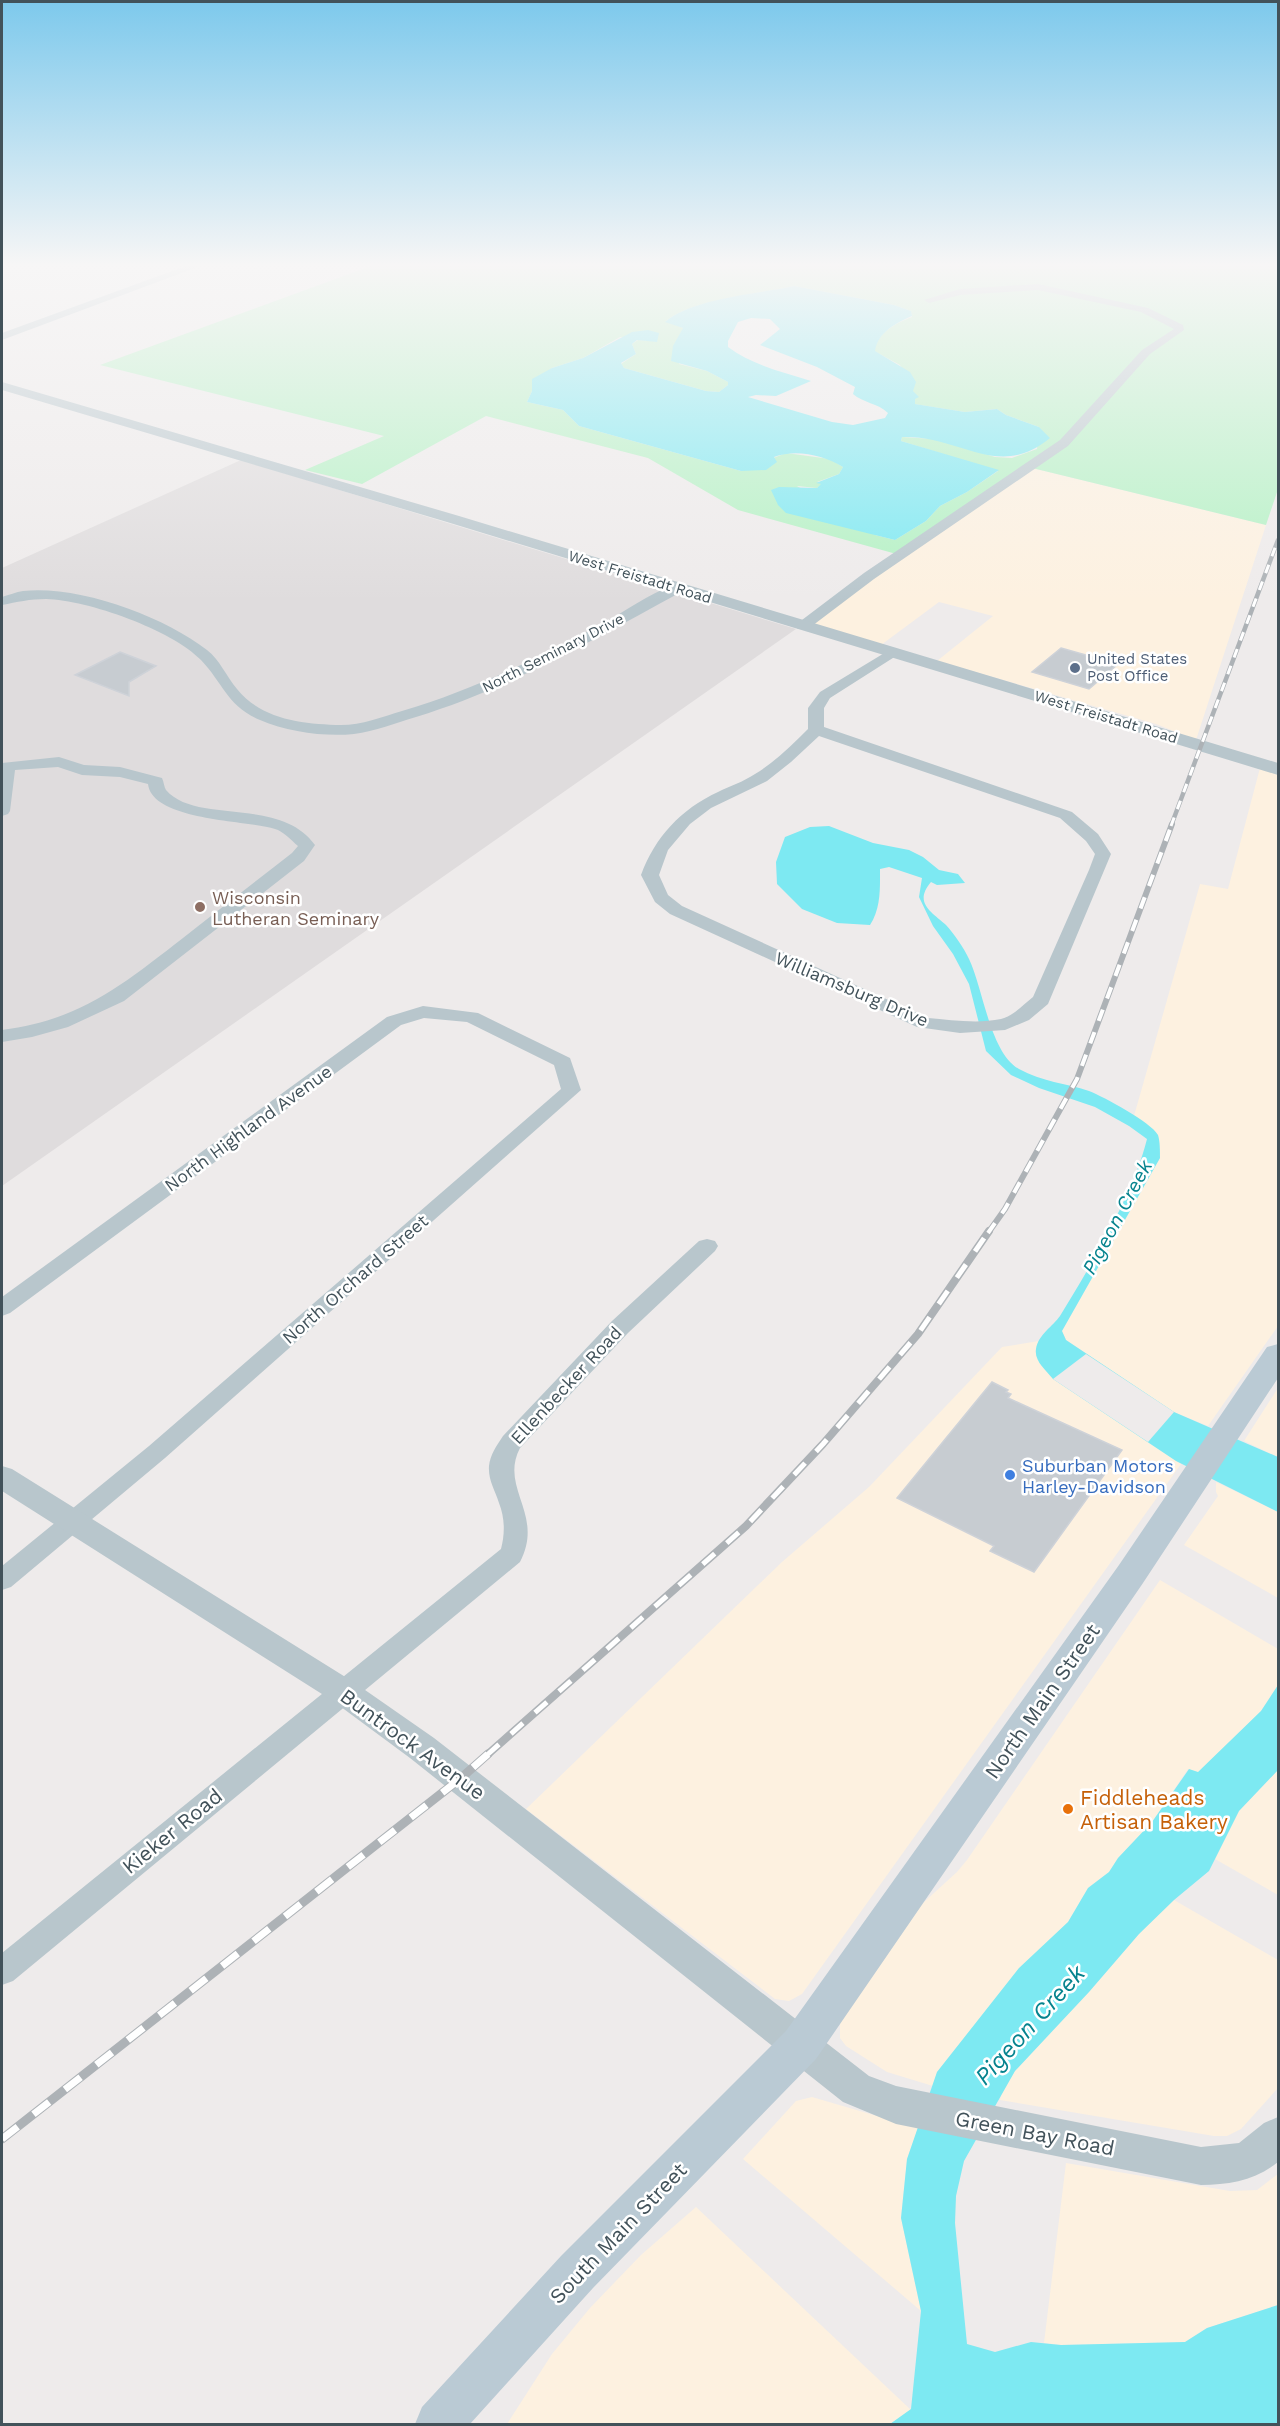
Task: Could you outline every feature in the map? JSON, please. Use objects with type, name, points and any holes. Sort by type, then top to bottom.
[{"type":"main road","name":"North Main Street","points":[[801,2044],[1131,1574],[1278,1355]]},
{"type":"main road","name":"South Main Street","points":[[439,2424],[577,2272],[801,2044]]},
{"type":"street","points":[[803,626],[869,576],[1064,443],[1125,375]]},
{"type":"street","name":"West Freistadt Road","points":[[2,386],[453,519],[1278,769]]},
{"type":"street","name":"North Seminary Drive","points":[[2,601],[11,596],[41,595],[73,597],[99,604],[152,625],[204,654],[220,672],[240,703],[261,716],[305,727],[355,729],[433,708],[492,686],[678,588]]},
{"type":"street","points":[[816,730],[816,708],[825,695],[891,653]]},
{"type":"street","name":"Williamsburg Drive","points":[[816,730],[1066,815],[1092,837],[1103,854],[1098,870],[1041,1000],[1022,1016],[1005,1024],[996,1025],[960,1027],[924,1023],[676,910],[661,898],[650,875],[655,854],[676,828],[694,812],[718,798],[753,783],[779,765],[816,730]]},
{"type":"street","points":[[2,811],[8,766],[59,762],[82,770],[141,776],[156,780],[157,791],[180,807],[283,825],[307,845],[298,857],[117,997],[86,1014],[58,1025],[29,1034],[2,1036]]},
{"type":"street","name":"North Highland Avenue","points":[[2,1308],[394,1021],[423,1012],[471,1017],[512,1036]]},
{"type":"street","name":"North Orchard Street","points":[[70,1522],[165,1445],[571,1090],[563,1062],[512,1036]]},
{"type":"street","name":"Ellenbecker Road","points":[[344,1692],[511,1555],[518,1539],[512,1504],[502,1484],[501,1469],[511,1442],[620,1327],[707,1246]]},
{"type":"street","name":"Buntrock Avenue","points":[[2,1477],[70,1522],[344,1692],[453,1772],[801,2044]]},
{"type":"street","points":[[2,1580],[70,1522]]},
{"type":"street","name":"Kieker Road","points":[[2,1971],[344,1692]]},
{"type":"street","name":"Green Bay Road","points":[[801,2044],[856,2089],[896,2104],[1201,2166],[1238,2164],[1251,2160],[1278,2136]]},
{"type":"shaded area","name":"Wisconsin Lutheran Seminary","points":[[241,460],[796,629],[2,1186],[2,568]]},
{"type":"shaded area","points":[[1028,467],[1266,525],[1196,740],[1156,724],[937,661],[993,616],[939,602],[881,645],[804,622]]},
{"type":"shaded area","points":[[1260,768],[1278,774],[1278,1326],[1208,1426],[1174,1412],[1066,1340],[1062,1331],[1160,1158],[1144,1122],[1134,1116],[1200,884],[1228,889]]},
{"type":"shaded area","points":[[1039,1341],[1036,1350],[1053,1379],[1181,1464],[802,1994],[789,2001],[775,1999],[526,1809],[782,1562],[869,1487],[1002,1347]]},
{"type":"shaded area","points":[[1278,1388],[1278,1457],[1244,1441]]},
{"type":"shaded area","points":[[1216,1482],[1278,1512],[1278,1598],[1184,1545],[1218,1496]]},
{"type":"shaded area","points":[[1160,1580],[1278,1649],[1278,1685],[1261,1711],[1198,1773],[1188,1769],[1152,1822],[1118,1858],[1109,1872],[1088,1888],[1068,1922],[1019,1969],[937,2072],[933,2086],[887,2072],[846,2046],[840,2038],[840,2023],[923,1903],[967,1860]]},
{"type":"shaded area","points":[[1278,1770],[1278,1895],[1215,1859],[1239,1811]]},
{"type":"shaded area","points":[[1174,1900],[1278,1960],[1278,2088],[1241,2129],[1227,2136],[1214,2136],[1000,2100],[1003,2089],[1015,2071],[1089,1992],[1139,1934]]},
{"type":"shaded area","points":[[812,2097],[918,2128],[907,2159],[901,2218],[921,2311],[743,2159],[796,2101]]},
{"type":"shaded area","points":[[1066,2163],[1230,2191],[1257,2190],[1278,2174],[1278,2305],[1207,2328],[1185,2342],[1061,2345],[1044,2343]]},
{"type":"shaded area","points":[[696,2207],[911,2410],[890,2424],[507,2424],[552,2354],[590,2308],[641,2255]]},
{"type":"green space","points":[[141,375],[546,375],[532,391],[527,402],[563,410],[579,426],[741,471],[786,453],[830,459],[843,467],[839,474],[817,482],[822,484],[817,488],[797,486],[875,535],[895,540],[926,521],[940,506],[967,492],[998,471],[901,441],[902,437],[934,439],[995,457],[1012,458],[1037,449],[1039,427],[1006,415],[997,409],[965,412],[914,404],[913,391],[905,375],[1278,375],[1278,489],[1266,525],[1028,467],[900,555],[738,510],[648,458],[486,416],[362,484],[305,470],[384,436]]},
{"type":"green space","points":[[650,375],[715,375],[728,382],[728,385],[719,392],[706,391]]},
{"type":"water","points":[[539,375],[650,375],[706,391],[719,392],[728,385],[728,382],[715,375],[792,375],[811,381],[776,396],[748,397],[832,422],[853,425],[885,418],[888,413],[853,394],[855,387],[833,375],[912,375],[916,382],[913,391],[919,397],[915,399],[915,404],[965,412],[997,409],[1006,415],[1039,427],[1050,438],[1031,450],[1013,456],[996,456],[943,442],[902,437],[901,441],[999,470],[967,492],[940,506],[926,521],[895,540],[786,513],[778,505],[771,490],[779,487],[817,488],[821,484],[816,483],[839,474],[843,467],[827,459],[800,453],[782,455],[774,457],[777,462],[766,470],[741,471],[579,426],[563,410],[527,402],[532,391],[532,379]]},
{"type":"water","name":"Pigeon Creek","points":[[829,826],[873,843],[909,850],[923,857],[939,870],[958,874],[965,883],[937,885],[931,882],[926,889],[924,901],[930,911],[946,925],[967,955],[994,1035],[1009,1061],[1036,1077],[1089,1091],[1137,1117],[1158,1135],[1160,1158],[1062,1331],[1066,1340],[1174,1412],[1278,1457],[1278,1512],[1176,1461],[1053,1379],[1044,1369],[1036,1353],[1037,1344],[1060,1316],[1110,1230],[1132,1183],[1147,1139],[1095,1107],[1039,1088],[1011,1075],[986,1051],[969,984],[953,954],[933,926],[919,897],[922,878],[889,867],[880,869],[878,905],[870,925],[837,923],[802,909],[777,884],[776,862],[785,837],[810,827]]},
{"type":"water","name":"Pigeon Creek","points":[[1278,1685],[1278,1770],[1239,1811],[1209,1871],[1174,1900],[1139,1934],[1089,1992],[1015,2071],[964,2161],[956,2196],[955,2223],[967,2344],[995,2352],[1031,2342],[1061,2345],[1185,2342],[1207,2328],[1278,2305],[1278,2424],[890,2424],[911,2409],[921,2311],[901,2218],[907,2159],[937,2072],[1019,1968],[1068,1922],[1088,1888],[1109,1872],[1118,1858],[1152,1822],[1189,1769],[1198,1772],[1261,1711]]},
{"type":"pier","points":[[1086,1354],[1174,1412],[1148,1442],[1053,1379]]},
{"type":"building","name":"United States Post Office","points":[[1061,648],[1118,664],[1089,689],[1032,672]]},
{"type":"building","points":[[120,652],[156,666],[129,682],[129,696],[75,675]]},
{"type":"building","name":"Suburban Motors Harley-Davidson","points":[[992,1382],[1008,1390],[1006,1392],[1011,1394],[1008,1398],[1122,1450],[1034,1572],[990,1551],[994,1546],[897,1498]]},
{"type":"railway","points":[[1171,826],[1278,540]]},
{"type":"railway","points":[[988,1233],[1005,1209],[1077,1079],[1172,824]]},
{"type":"railway","points":[[487,1755],[746,1526],[823,1444],[918,1334],[989,1231]]},
{"type":"railway","points":[[2,2139],[461,1778],[488,1754]]},
{"type":"place","name":"United States Post Office","points":[[1075,668]]},
{"type":"place","name":"Wisconsin Lutheran Seminary","points":[[200,907]]},
{"type":"place","name":"Suburban Motors Harley-Davidson","points":[[1010,1475]]},
{"type":"place","name":"Fiddleheads Artisan Bakery","points":[[1068,1809]]}]
